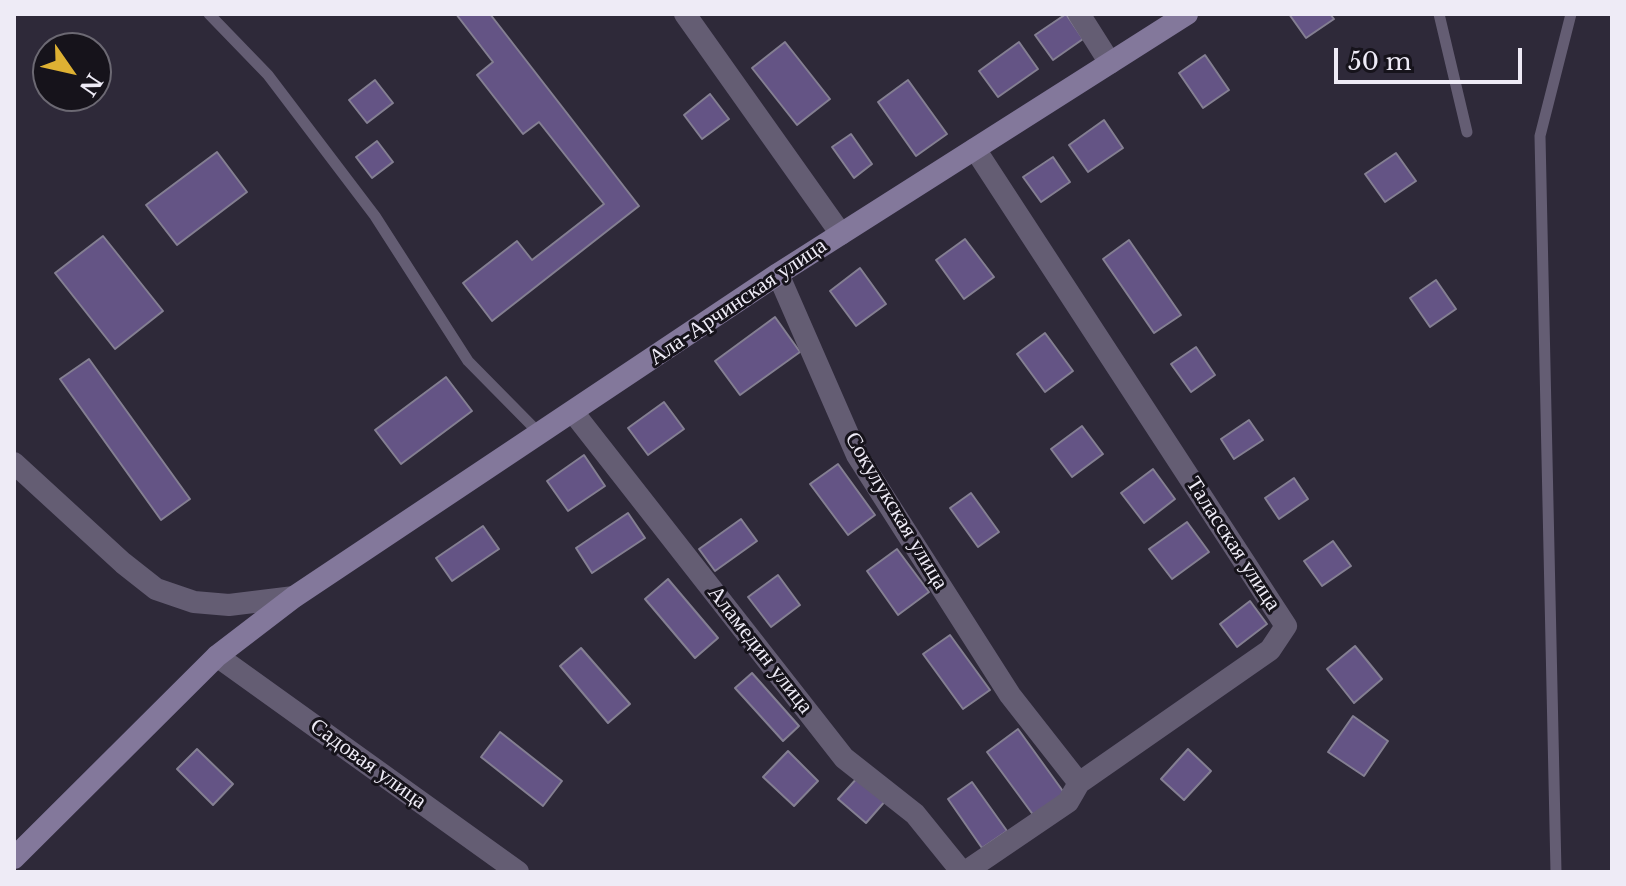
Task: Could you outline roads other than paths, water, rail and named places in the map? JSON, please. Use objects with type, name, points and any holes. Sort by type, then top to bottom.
[{"type":"main road","name":"Ала-Арчинская улица","points":[[14,858],[217,656],[294,597],[778,274],[1187,14]]},
{"type":"street","points":[[685,14],[841,234]]},
{"type":"street","points":[[1079,14],[1110,63]]},
{"type":"street","name":"Таласская улица","points":[[975,149],[1286,626],[1270,650],[1079,783]]},
{"type":"street","name":"Сокулукская улица","points":[[778,274],[857,455],[1010,695],[1079,783]]},
{"type":"street","name":"Аламедин улица","points":[[573,412],[844,758],[915,814],[963,872]]},
{"type":"street","points":[[14,463],[123,563],[156,589],[194,602],[229,605],[294,597]]},
{"type":"street","name":"Садовая улица","points":[[217,656],[518,872]]},
{"type":"street","points":[[963,872],[1068,802],[1079,783]]},
{"type":"lane","points":[[209,14],[268,75],[375,216],[468,361],[540,434]]},
{"type":"lane","points":[[1439,14],[1467,132]]},
{"type":"lane","points":[[1556,872],[1540,136],[1571,14]]}]
